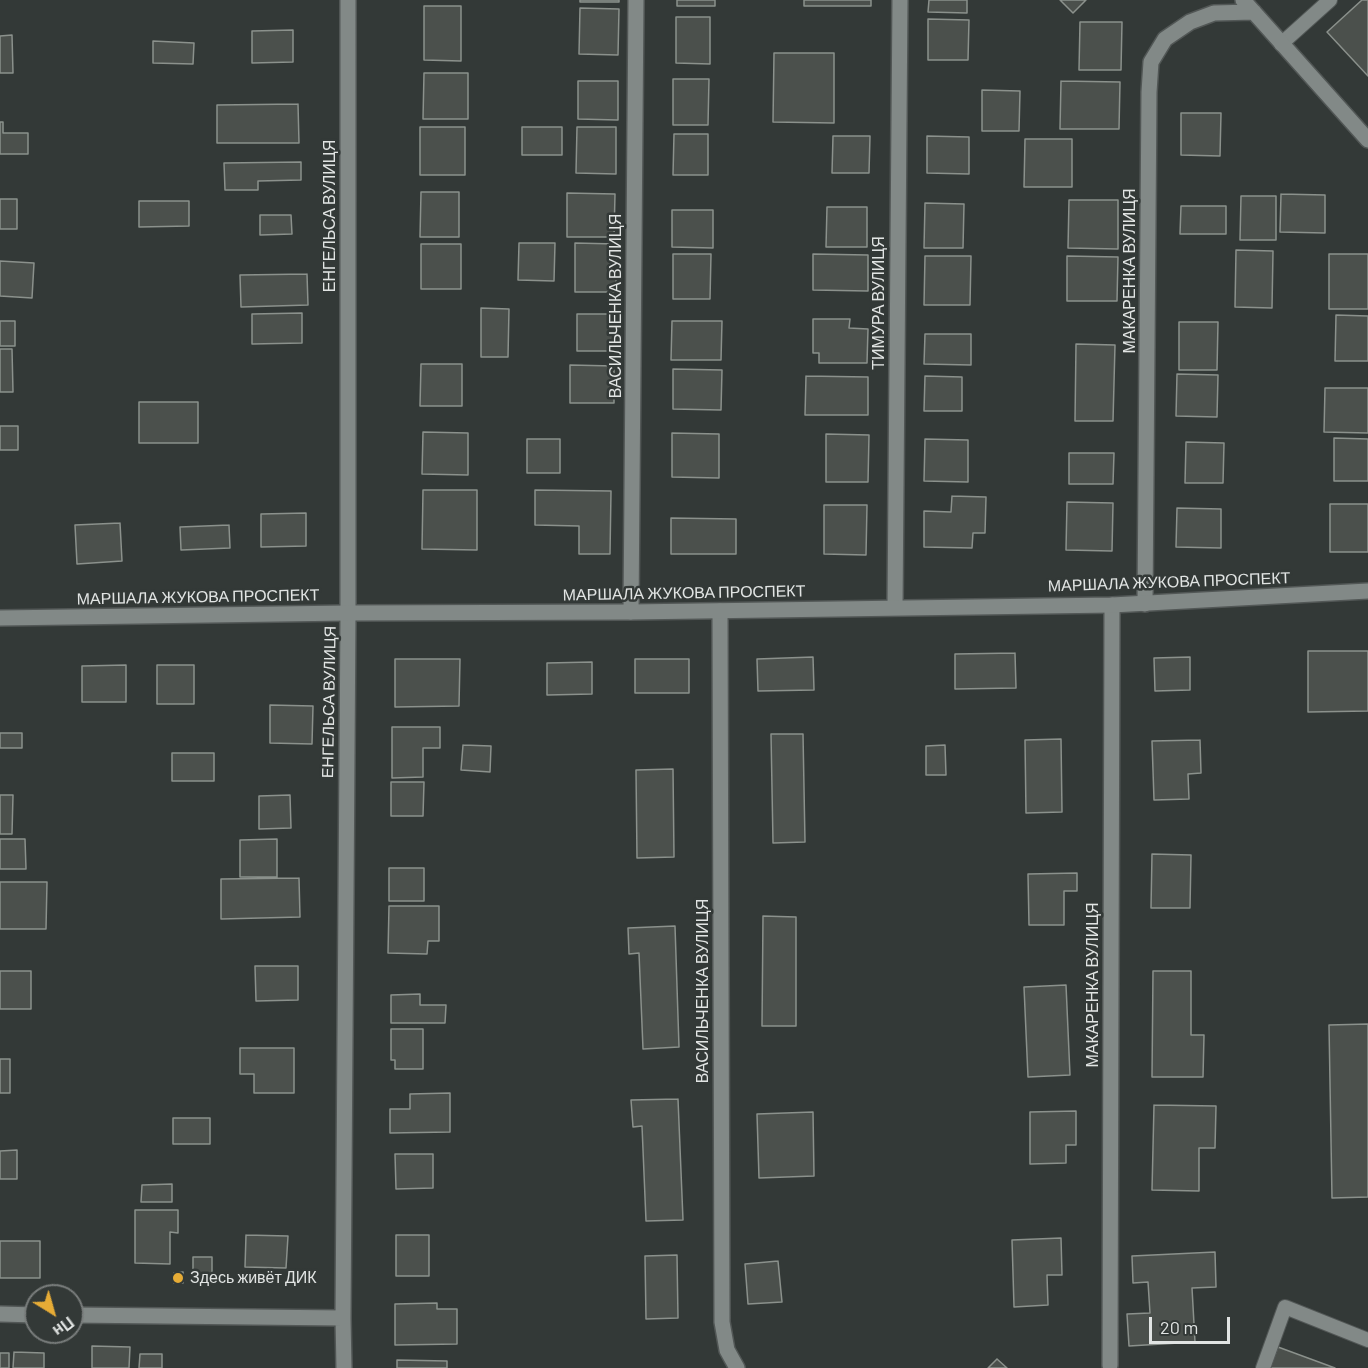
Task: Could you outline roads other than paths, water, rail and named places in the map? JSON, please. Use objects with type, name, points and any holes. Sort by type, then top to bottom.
[{"type":"street","name":"ЕНГЕЛЬСА ВУЛИЦЯ","points":[[344,1368],[348,0]]},
{"type":"street","name":"ВАСИЛЬЧЕНКА ВУЛИЦЯ","points":[[631,612],[636,0]]},
{"type":"street","name":"ТИМУРА ВУЛИЦЯ","points":[[895,607],[900,0]]},
{"type":"street","points":[[1243,0],[1368,140]]},
{"type":"street","name":"МАКАРЕНКА ВУЛИЦЯ","points":[[1145,604],[1151,62],[1165,39],[1190,22],[1214,13],[1254,12]]},
{"type":"street","name":"МАРШАЛА ЖУКОВА ПРОСПЕКТ","points":[[0,618],[1112,605],[1368,591]]},
{"type":"street","name":"МАКАРЕНКА ВУЛИЦЯ","points":[[1112,605],[1112,1367]]},
{"type":"street","name":"ВАСИЛЬЧЕНКА ВУЛИЦЯ","points":[[720,611],[722,1322],[727,1350],[737,1368]]},
{"type":"street","points":[[0,1314],[24,1315]]},
{"type":"street","points":[[84,1315],[343,1318]]},
{"type":"lane","points":[[1281,44],[1330,0]]},
{"type":"lane","points":[[1263,1368],[1285,1307],[1368,1340]]},
{"type":"place","name":"Здесь живёт ДИК","points":[[178,1278]]}]
